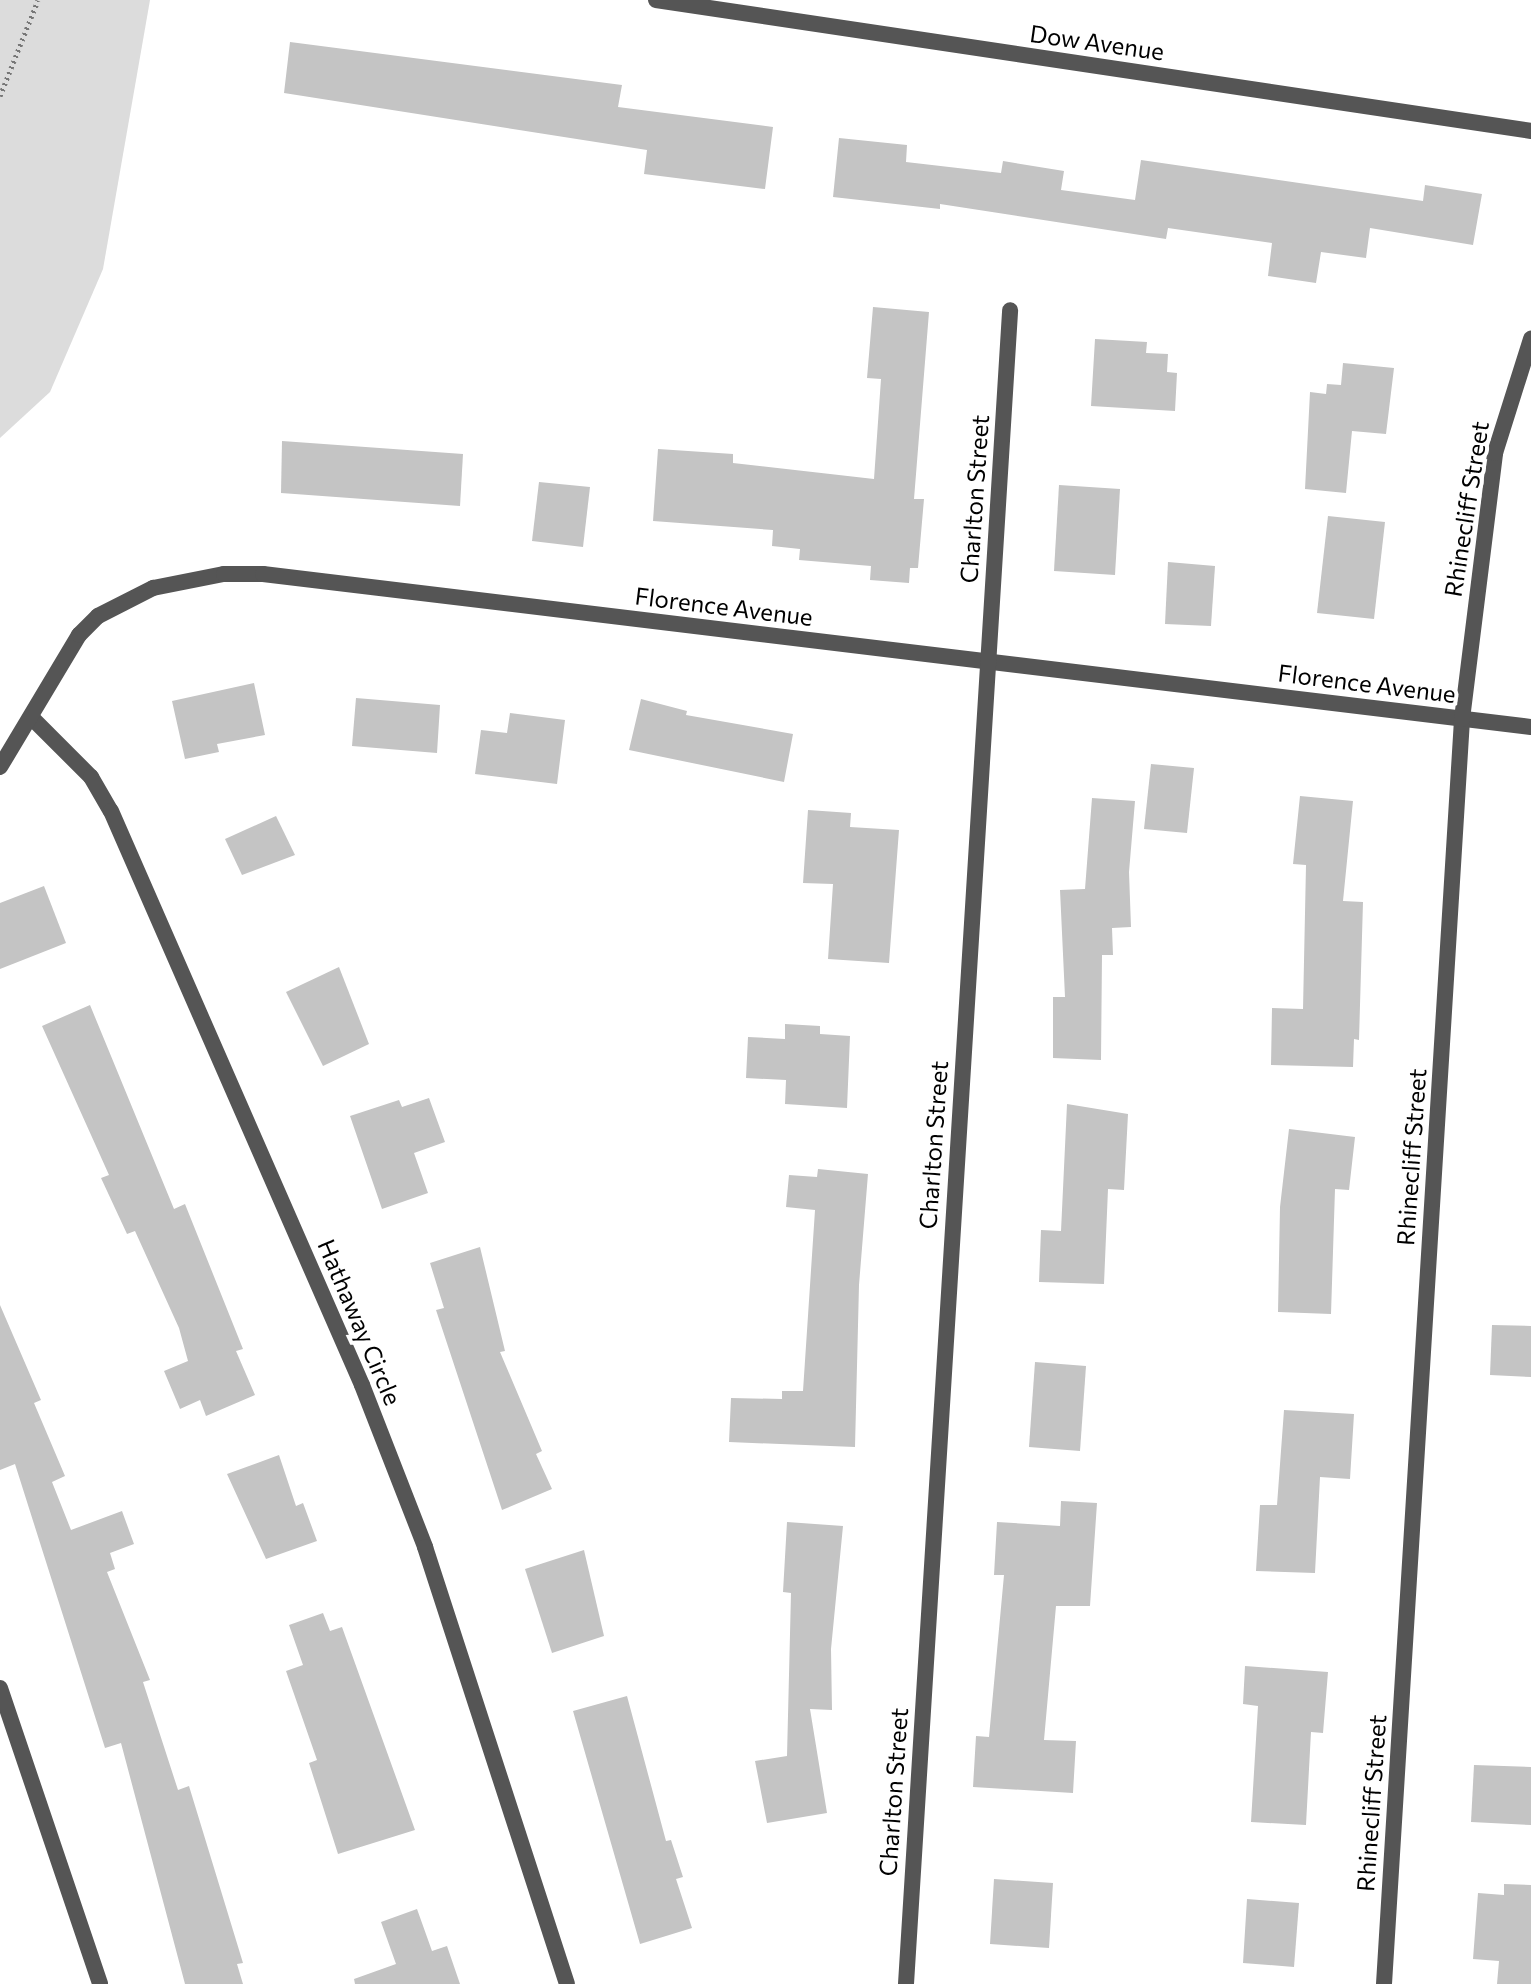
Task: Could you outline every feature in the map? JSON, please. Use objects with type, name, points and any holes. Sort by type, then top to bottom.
[{"type":"street","name":"Dow Avenue","points":[[656,0],[1531,131]]},
{"type":"street","name":"Charlton Street","points":[[906,1984],[1010,310]]},
{"type":"street","name":"Rhinecliff Street","points":[[1384,1984],[1462,719],[1495,453],[1531,339]]},
{"type":"street","name":"Florence Avenue","points":[[0,767],[79,635],[98,616],[153,588],[224,574],[263,574],[1531,727]]},
{"type":"street","name":"Hathaway Circle","points":[[31,717],[91,777],[111,811],[362,1385],[425,1547],[567,1984]]},
{"type":"street","points":[[0,1688],[100,1984]]},
{"type":"path","points":[[0,96],[38,0]]},
{"type":"shaded area","points":[[0,0],[150,0],[103,269],[50,392],[0,438]]},
{"type":"building","points":[[290,42],[622,85],[618,107],[773,127],[765,189],[644,174],[647,150],[284,93]]},
{"type":"building","points":[[839,138],[907,145],[906,162],[1001,173],[1003,161],[1064,171],[1061,190],[1135,200],[1141,160],[1423,201],[1425,185],[1482,194],[1473,245],[1370,228],[1366,258],[1321,252],[1316,283],[1268,276],[1272,243],[1168,228],[1166,239],[940,204],[940,209],[833,197]]},
{"type":"building","points":[[873,307],[929,312],[914,499],[924,499],[918,568],[910,568],[909,583],[870,580],[871,566],[799,560],[800,549],[772,546],[773,530],[653,521],[658,449],[733,454],[733,463],[874,479],[881,379],[867,378]]},
{"type":"building","points":[[1095,339],[1147,342],[1146,353],[1168,354],[1167,372],[1177,373],[1175,411],[1091,406]]},
{"type":"building","points":[[1343,363],[1394,368],[1386,434],[1352,431],[1346,493],[1305,489],[1310,392],[1326,394],[1327,384],[1341,385]]},
{"type":"building","points":[[282,441],[463,454],[460,506],[281,493]]},
{"type":"building","points":[[539,482],[590,487],[583,547],[532,541]]},
{"type":"building","points":[[1059,485],[1120,489],[1115,575],[1054,571]]},
{"type":"building","points":[[1328,516],[1385,522],[1374,619],[1317,613]]},
{"type":"building","points":[[1168,562],[1215,566],[1211,626],[1165,624]]},
{"type":"building","points":[[254,683],[265,735],[217,744],[219,752],[185,759],[172,701]]},
{"type":"building","points":[[356,698],[440,705],[437,753],[352,746]]},
{"type":"building","points":[[641,699],[687,711],[686,715],[793,734],[784,782],[629,750]]},
{"type":"building","points":[[510,713],[565,720],[557,784],[475,774],[481,730],[507,733]]},
{"type":"building","points":[[1151,764],[1194,768],[1187,833],[1144,829]]},
{"type":"building","points":[[1300,796],[1353,801],[1343,901],[1363,902],[1359,1040],[1354,1039],[1353,1067],[1271,1065],[1272,1008],[1303,1009],[1306,865],[1293,864]]},
{"type":"building","points":[[1092,798],[1135,801],[1129,872],[1131,927],[1112,928],[1113,955],[1102,955],[1101,1060],[1053,1058],[1053,997],[1065,997],[1060,890],[1085,889]]},
{"type":"building","points":[[808,810],[851,813],[850,827],[899,830],[889,963],[828,959],[833,884],[803,883]]},
{"type":"building","points":[[276,816],[295,855],[242,875],[225,839]]},
{"type":"building","points":[[44,886],[66,943],[0,969],[0,903]]},
{"type":"building","points":[[339,967],[369,1044],[323,1066],[286,992]]},
{"type":"building","points":[[90,1005],[174,1209],[185,1204],[243,1349],[236,1351],[255,1395],[206,1416],[200,1400],[180,1409],[164,1371],[188,1361],[179,1328],[135,1231],[127,1234],[101,1178],[109,1175],[42,1026]]},
{"type":"building","points":[[785,1024],[820,1026],[820,1034],[850,1036],[847,1108],[785,1104],[786,1080],[746,1078],[748,1037],[785,1039]]},
{"type":"building","points":[[429,1098],[445,1142],[414,1153],[428,1193],[382,1209],[350,1116],[399,1100],[402,1107]]},
{"type":"building","points":[[1067,1104],[1128,1114],[1124,1190],[1108,1189],[1104,1284],[1039,1282],[1041,1230],[1061,1231]]},
{"type":"building","points":[[1289,1129],[1355,1137],[1349,1190],[1335,1189],[1331,1314],[1278,1312],[1280,1207]]},
{"type":"building","points":[[818,1169],[868,1174],[859,1285],[855,1447],[729,1442],[731,1398],[782,1399],[782,1391],[803,1391],[815,1210],[786,1207],[789,1175],[817,1177]]},
{"type":"building","points":[[480,1247],[505,1351],[500,1352],[542,1451],[536,1454],[552,1489],[502,1510],[436,1310],[444,1308],[430,1263]]},
{"type":"building","points":[[0,1305],[41,1400],[34,1403],[65,1476],[52,1482],[71,1530],[122,1511],[134,1544],[110,1553],[115,1569],[107,1572],[150,1680],[143,1682],[178,1790],[189,1786],[243,1963],[237,1964],[243,1984],[185,1984],[121,1743],[105,1748],[15,1464],[0,1470]]},
{"type":"building","points":[[1492,1325],[1531,1326],[1531,1377],[1490,1375]]},
{"type":"building","points":[[1035,1362],[1086,1366],[1080,1451],[1029,1447]]},
{"type":"building","points":[[1284,1410],[1354,1414],[1350,1479],[1320,1477],[1315,1573],[1256,1571],[1260,1505],[1277,1505]]},
{"type":"building","points":[[279,1455],[296,1506],[303,1503],[317,1541],[266,1559],[227,1474]]},
{"type":"building","points":[[1061,1501],[1097,1503],[1090,1606],[1056,1606],[1044,1740],[1076,1741],[1073,1793],[973,1787],[976,1736],[989,1737],[1004,1575],[994,1575],[997,1522],[1060,1526]]},
{"type":"building","points":[[787,1522],[843,1526],[831,1649],[832,1710],[810,1709],[827,1813],[767,1823],[755,1761],[787,1756],[791,1593],[783,1592]]},
{"type":"building","points":[[584,1550],[604,1636],[552,1653],[525,1569]]},
{"type":"building","points":[[323,1613],[330,1631],[342,1627],[415,1830],[338,1854],[309,1763],[317,1760],[286,1671],[303,1665],[289,1625]]},
{"type":"building","points":[[1245,1666],[1328,1672],[1323,1733],[1311,1732],[1306,1825],[1251,1822],[1258,1706],[1243,1704]]},
{"type":"building","points":[[627,1696],[666,1841],[671,1840],[683,1877],[676,1879],[692,1928],[640,1944],[573,1711]]},
{"type":"building","points":[[1474,1765],[1531,1767],[1531,1825],[1471,1822]]},
{"type":"building","points":[[994,1879],[1053,1883],[1049,1948],[990,1944]]},
{"type":"building","points":[[1504,1884],[1531,1885],[1531,1984],[1497,1984],[1499,1961],[1473,1959],[1478,1893],[1504,1895]]},
{"type":"building","points":[[1247,1899],[1299,1903],[1294,1967],[1243,1963]]},
{"type":"building","points":[[417,1909],[432,1951],[447,1946],[460,1984],[355,1984],[354,1979],[396,1964],[381,1922]]}]
